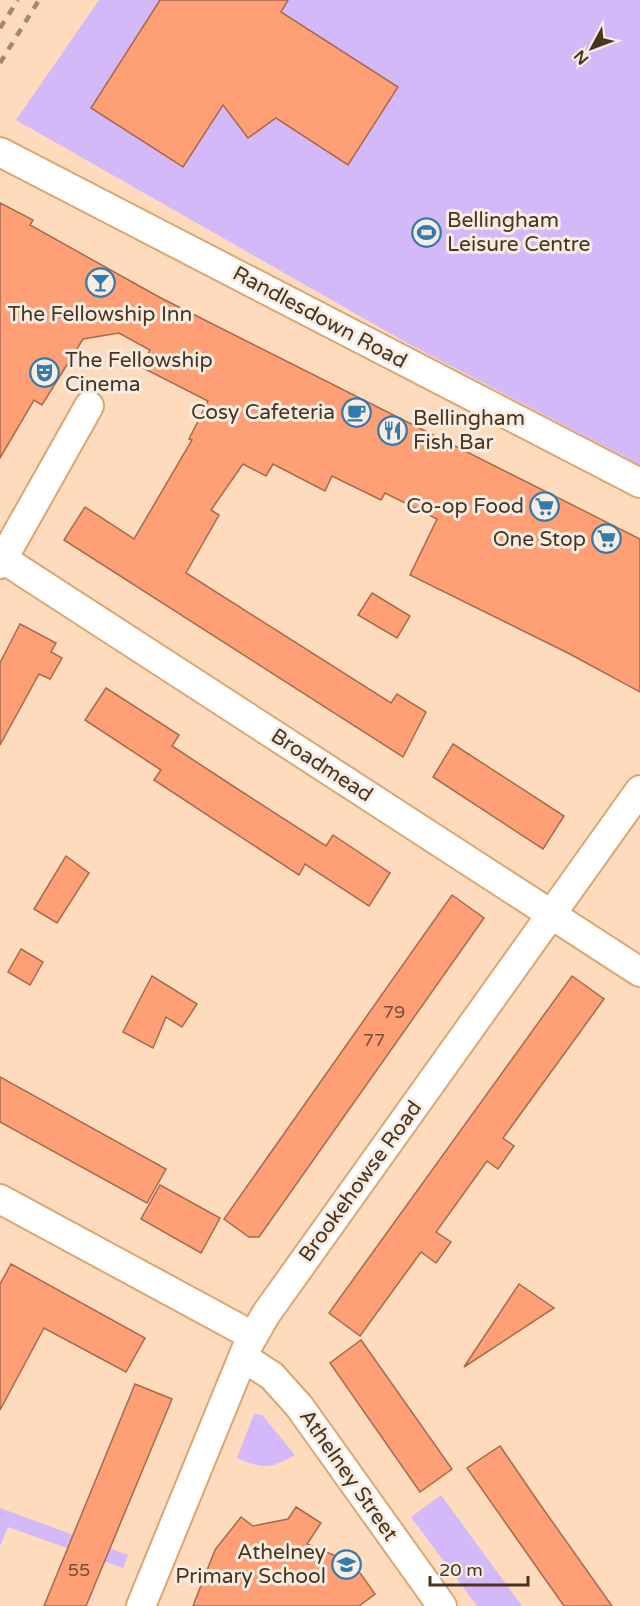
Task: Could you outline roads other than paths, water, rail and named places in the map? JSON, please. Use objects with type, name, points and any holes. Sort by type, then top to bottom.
[{"type":"street","name":"Randlesdown Road","points":[[0,152],[640,483]]},
{"type":"street","points":[[1,562],[89,406]]},
{"type":"street","name":"Broadmead","points":[[1,562],[640,972]]},
{"type":"street","name":"Brookehowse Road","points":[[141,1606],[248,1347],[284,1287],[640,790]]},
{"type":"street","name":"Athelney Street","points":[[0,1198],[248,1347],[300,1406],[442,1606]]},
{"type":"railway","points":[[0,28],[18,0]]},
{"type":"railway","points":[[0,63],[39,0]]},
{"type":"place","name":"Bellingham Leisure Centre","points":[[426,232]]},
{"type":"place","name":"The Fellowship Inn","points":[[100,283]]},
{"type":"place","name":"The Fellowship Cinema","points":[[44,372]]},
{"type":"place","name":"Cosy Cafeteria","points":[[356,412]]},
{"type":"place","name":"Bellingham Fish Bar","points":[[392,430]]},
{"type":"place","name":"Co-op Food","points":[[545,506]]},
{"type":"place","name":"One Stop","points":[[607,539]]},
{"type":"place","name":"Athelney Primary School","points":[[347,1564]]}]
